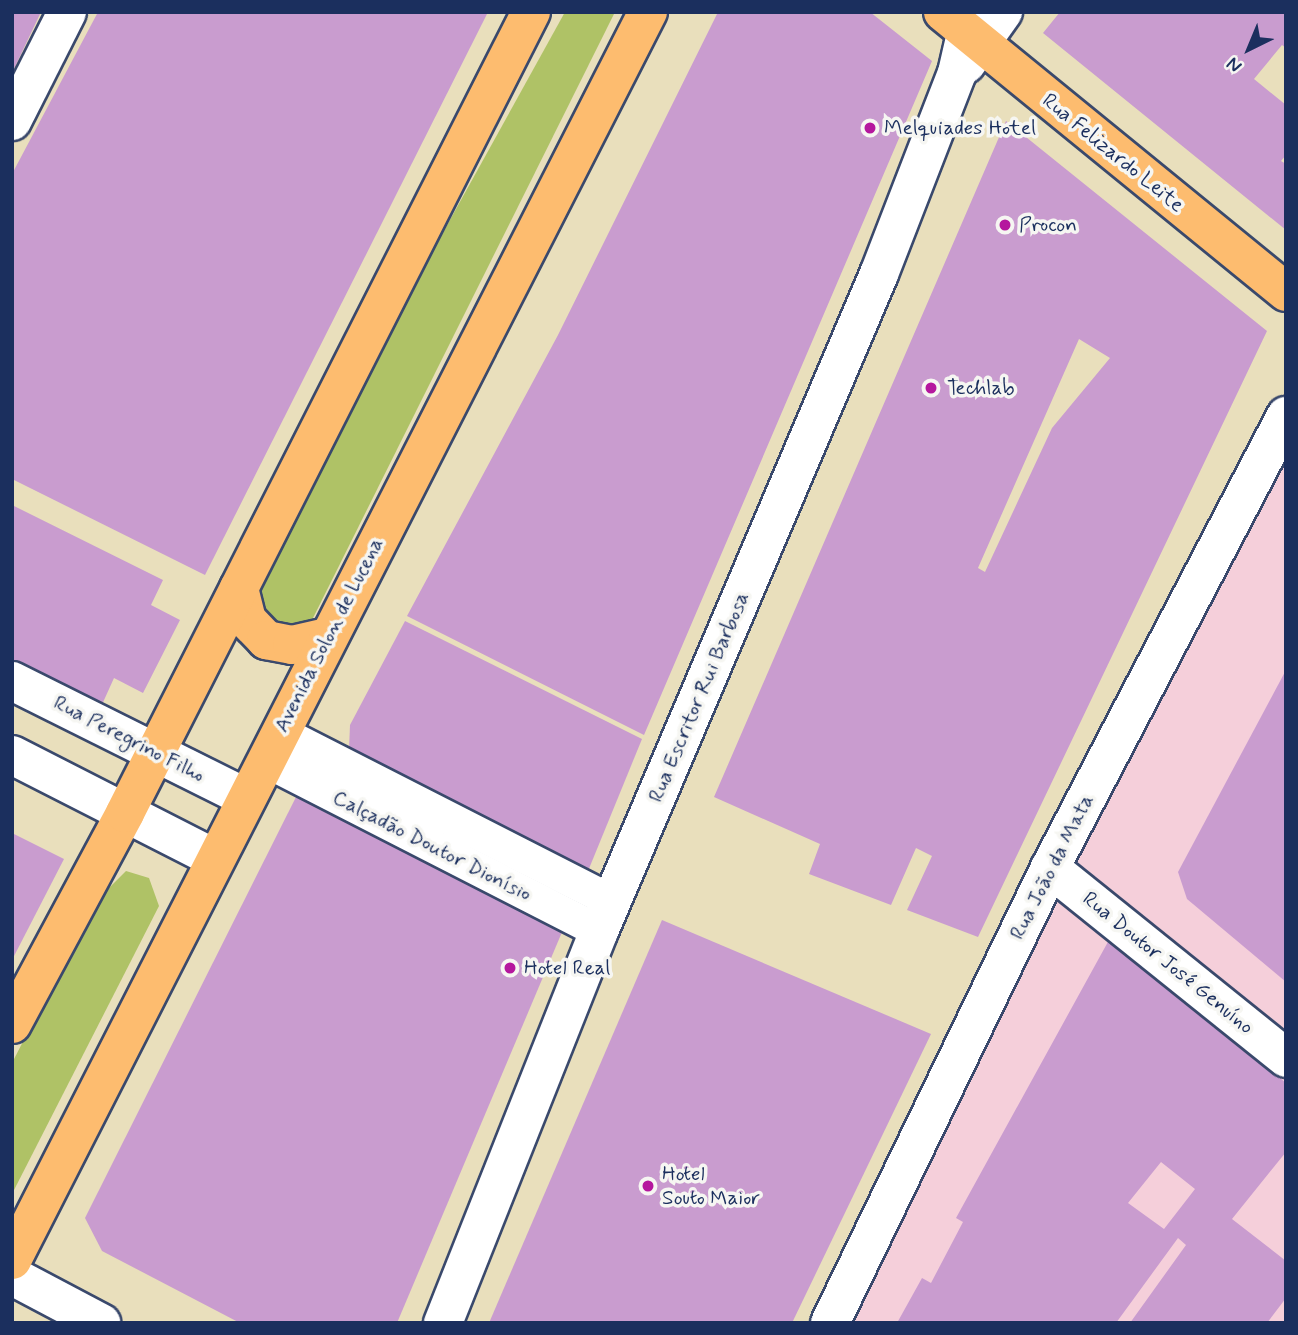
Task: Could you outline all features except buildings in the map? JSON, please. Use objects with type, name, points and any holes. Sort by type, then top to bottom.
[{"type":"main road","points":[[12,1024],[125,813],[531,12]]},
{"type":"main road","name":"Avenida Solon de Lucena","points":[[12,1260],[245,797],[648,12]]},
{"type":"main road","name":"Rua Felizardo Leite","points":[[964,36],[1286,292]]},
{"type":"main road","points":[[239,588],[247,620],[266,640],[292,645],[328,637]]},
{"type":"street","points":[[12,121],[67,12]]},
{"type":"street","name":"Rua Escritor Rui Barbosa","points":[[443,1323],[605,916],[879,274],[964,36],[1003,12]]},
{"type":"street","name":"Rua João da Mata","points":[[830,1323],[1050,868],[1286,416]]},
{"type":"street","name":"Rua Peregrino Filho","points":[[12,681],[245,797]]},
{"type":"street","name":"Calçadão Doutor Dionísio","points":[[272,746],[605,916]]},
{"type":"street","points":[[12,755],[214,858]]},
{"type":"street","name":"Rua Doutor José Genuíno","points":[[1050,868],[1286,1058]]},
{"type":"street","points":[[12,1276],[101,1323]]},
{"type":"shaded area","points":[[1286,416],[1286,1323],[847,1323]]},
{"type":"green space","points":[[565,12],[615,12],[312,620],[288,632],[265,624],[254,574]]},
{"type":"green space","points":[[126,871],[149,878],[159,906],[12,1194],[12,1063],[94,903]]},
{"type":"place","name":"Melquiades Hotel","points":[[870,128]]},
{"type":"place","name":"Procon","points":[[1005,225]]},
{"type":"place","name":"Techlab","points":[[931,388]]},
{"type":"place","name":"Hotel Real","points":[[510,968]]},
{"type":"place","name":"Hotel Souto Maior","points":[[648,1186]]}]
